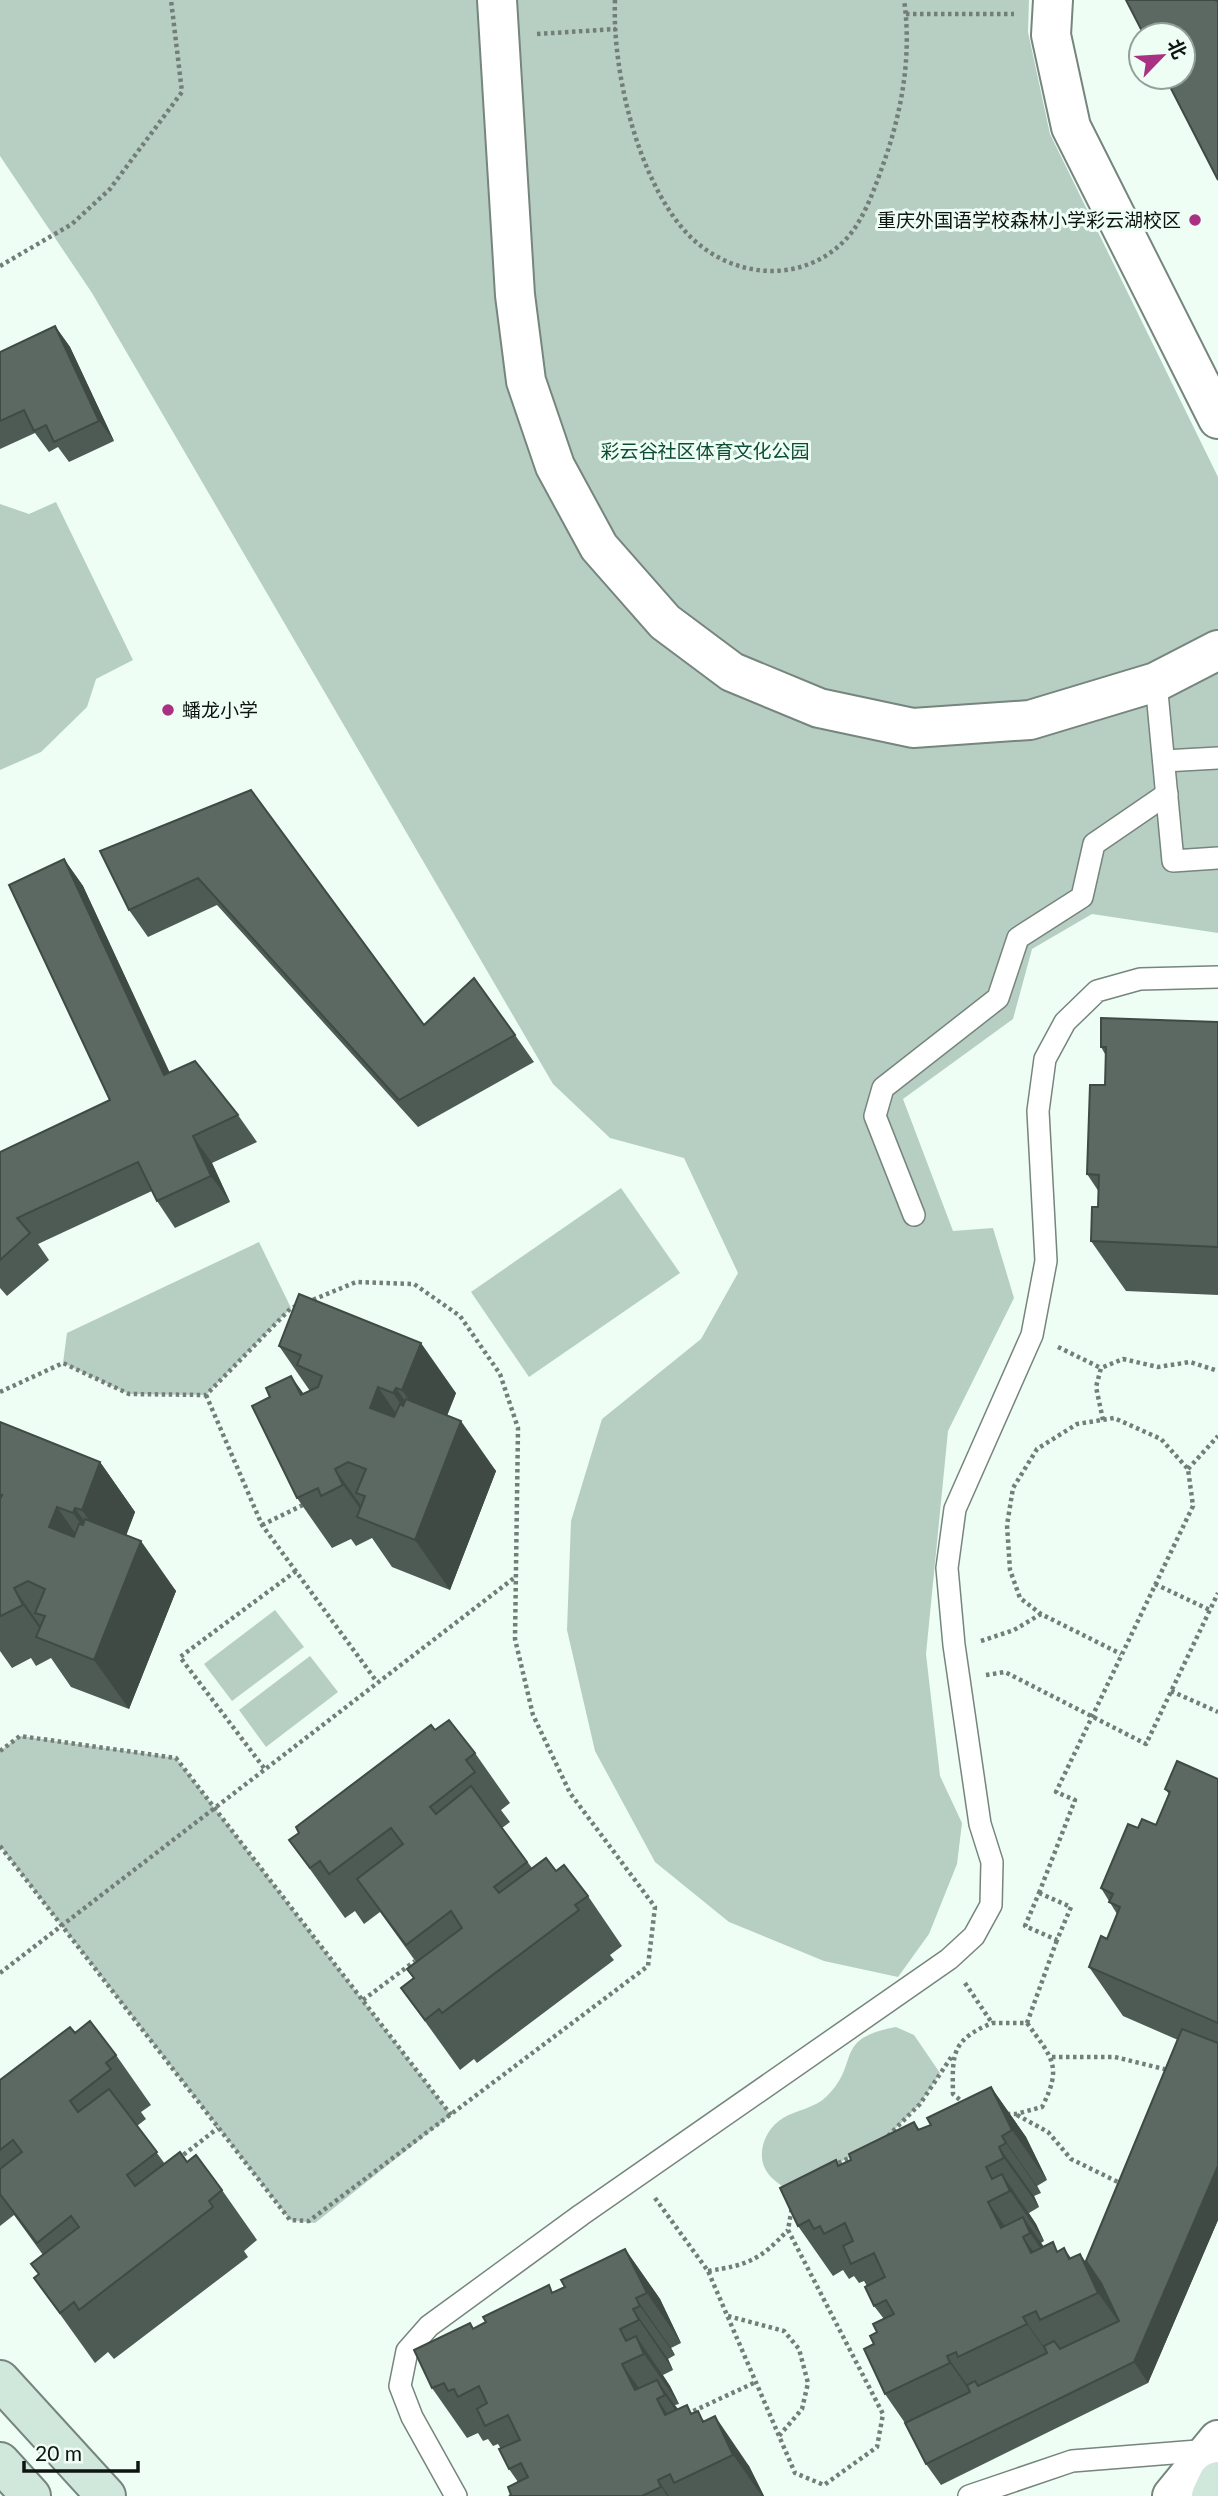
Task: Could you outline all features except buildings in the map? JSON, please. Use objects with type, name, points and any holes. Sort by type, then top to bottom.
[{"type":"main road","points":[[0,2380],[106,2496]]},
{"type":"main road","points":[[1211,2496],[1215,2457]]},
{"type":"main road","points":[[0,2462],[31,2496]]},
{"type":"street","points":[[1053,7],[1051,35],[1071,127],[1218,419]]},
{"type":"street","points":[[498,18],[515,295],[526,381],[555,466],[599,547],[665,622],[732,672],[819,708],[913,728],[1030,720],[1156,682],[1218,650]]},
{"type":"street","points":[[1172,2496],[1215,2457]]},
{"type":"lane","points":[[1156,682],[1173,861],[1218,858]]},
{"type":"lane","points":[[1164,761],[1218,758]]},
{"type":"lane","points":[[914,1215],[874,1116],[883,1088],[999,998],[1018,938],[1082,897],[1094,844],[1167,794]]},
{"type":"lane","points":[[456,2496],[412,2417],[400,2386],[407,2351],[429,2326],[582,2215],[949,1959],[974,1936],[991,1905],[992,1862],[980,1824],[954,1645],[947,1568],[956,1509],[1032,1335],[1046,1261],[1038,1111],[1045,1059],[1065,1022],[1097,991],[1140,979],[1218,977]]},
{"type":"lane","points":[[969,2496],[1072,2461],[1215,2457]]},
{"type":"path","points":[[0,266],[72,224],[110,189],[183,92],[170,0]]},
{"type":"path","points":[[615,0],[625,105],[659,191],[684,230],[717,258],[752,271],[788,272],[825,258],[849,236],[872,195],[901,107],[906,14],[904,0]]},
{"type":"path","points":[[906,14],[1053,7]]},
{"type":"path","points":[[498,18],[616,29]]},
{"type":"path","points":[[0,1392],[63,1363],[130,1394],[206,1395],[291,1308],[356,1282],[414,1284],[460,1316],[500,1374],[518,1428],[515,1639],[533,1715],[570,1793],[655,1907],[648,1966],[309,2221],[290,2220],[0,1846]]},
{"type":"path","points":[[1032,1335],[1101,1368],[1123,1359],[1158,1367],[1190,1362],[1218,1369]]},
{"type":"path","points":[[1101,1368],[1096,1387],[1103,1420]]},
{"type":"path","points":[[206,1395],[262,1525],[377,1682]]},
{"type":"path","points":[[1057,1940],[1025,1926],[1075,1800],[1056,1792],[1193,1506],[1188,1469],[1161,1439],[1114,1418],[1077,1424],[1037,1449],[1013,1488],[1007,1525],[1010,1570],[1020,1598],[1041,1614],[1121,1654]]},
{"type":"path","points":[[1188,1469],[1218,1436]]},
{"type":"path","points":[[262,1525],[309,1502]]},
{"type":"path","points":[[264,1768],[180,1657],[296,1571]]},
{"type":"path","points":[[0,1973],[515,1578]]},
{"type":"path","points":[[1155,1584],[1210,1610]]},
{"type":"path","points":[[959,1680],[1004,1672],[1146,1744],[1218,1593]]},
{"type":"path","points":[[954,1645],[984,1641],[1014,1630],[1041,1614]]},
{"type":"path","points":[[1171,1691],[1218,1712]]},
{"type":"path","points":[[0,1751],[20,1736],[176,1758],[451,2115]]},
{"type":"path","points":[[1027,2023],[1071,1907],[1039,1893]]},
{"type":"path","points":[[949,1959],[992,2023]]},
{"type":"path","points":[[363,2000],[415,1961]]},
{"type":"path","points":[[884,2140],[920,2104],[968,2033],[992,2023],[1027,2023]]},
{"type":"path","points":[[952,2056],[953,2094],[977,2114],[1016,2115],[1042,2107],[1054,2083],[1052,2057],[1027,2023]]},
{"type":"path","points":[[1052,2057],[1115,2057],[1167,2069],[1175,2078]]},
{"type":"path","points":[[1016,2115],[1048,2132],[1071,2159],[1128,2187]]},
{"type":"path","points":[[176,2160],[218,2128]]},
{"type":"path","points":[[825,2170],[862,2151]]},
{"type":"path","points":[[640,2177],[708,2271],[795,2473],[824,2485],[877,2447],[883,2414],[788,2230],[793,2193]]},
{"type":"path","points":[[708,2271],[743,2266],[769,2250],[788,2230]]},
{"type":"path","points":[[727,2316],[784,2331],[799,2349],[807,2383],[802,2409],[779,2436]]},
{"type":"path","points":[[686,2415],[756,2382]]},
{"type":"green space","name":"彩云谷社区体育文化公园","points":[[0,0],[1029,0],[1028,32],[1050,134],[1218,477],[1218,933],[1092,914],[1032,949],[1013,1019],[903,1099],[953,1231],[993,1228],[1014,1298],[948,1431],[926,1654],[940,1776],[962,1823],[957,1864],[929,1934],[898,1977],[824,1961],[729,1922],[655,1862],[595,1751],[567,1630],[571,1521],[602,1419],[701,1339],[738,1273],[684,1158],[610,1138],[553,1084],[92,293],[0,156]]},
{"type":"green space","points":[[56,502],[133,660],[96,679],[87,707],[41,752],[0,770],[0,504],[29,514]]},
{"type":"green space","points":[[621,1188],[680,1273],[529,1377],[471,1292]]},
{"type":"green space","points":[[259,1242],[291,1308],[206,1395],[129,1394],[63,1363],[67,1333]]},
{"type":"green space","points":[[275,1610],[304,1647],[232,1701],[204,1664]]},
{"type":"green space","points":[[310,1656],[338,1692],[266,1747],[239,1710]]},
{"type":"green space","points":[[20,1736],[176,1758],[451,2115],[315,2223],[290,2220],[0,1846],[0,1751]]},
{"type":"green space","points":[[896,2027],[914,2035],[940,2073],[920,2104],[884,2140],[830,2167],[793,2193],[777,2182],[766,2171],[763,2163],[763,2146],[770,2130],[783,2118],[826,2097],[837,2085],[855,2045],[863,2038]]},
{"type":"place","name":"重庆外国语学校森林小学彩云湖校区","points":[[1195,220]]},
{"type":"place","name":"蟠龙小学","points":[[168,710]]}]
